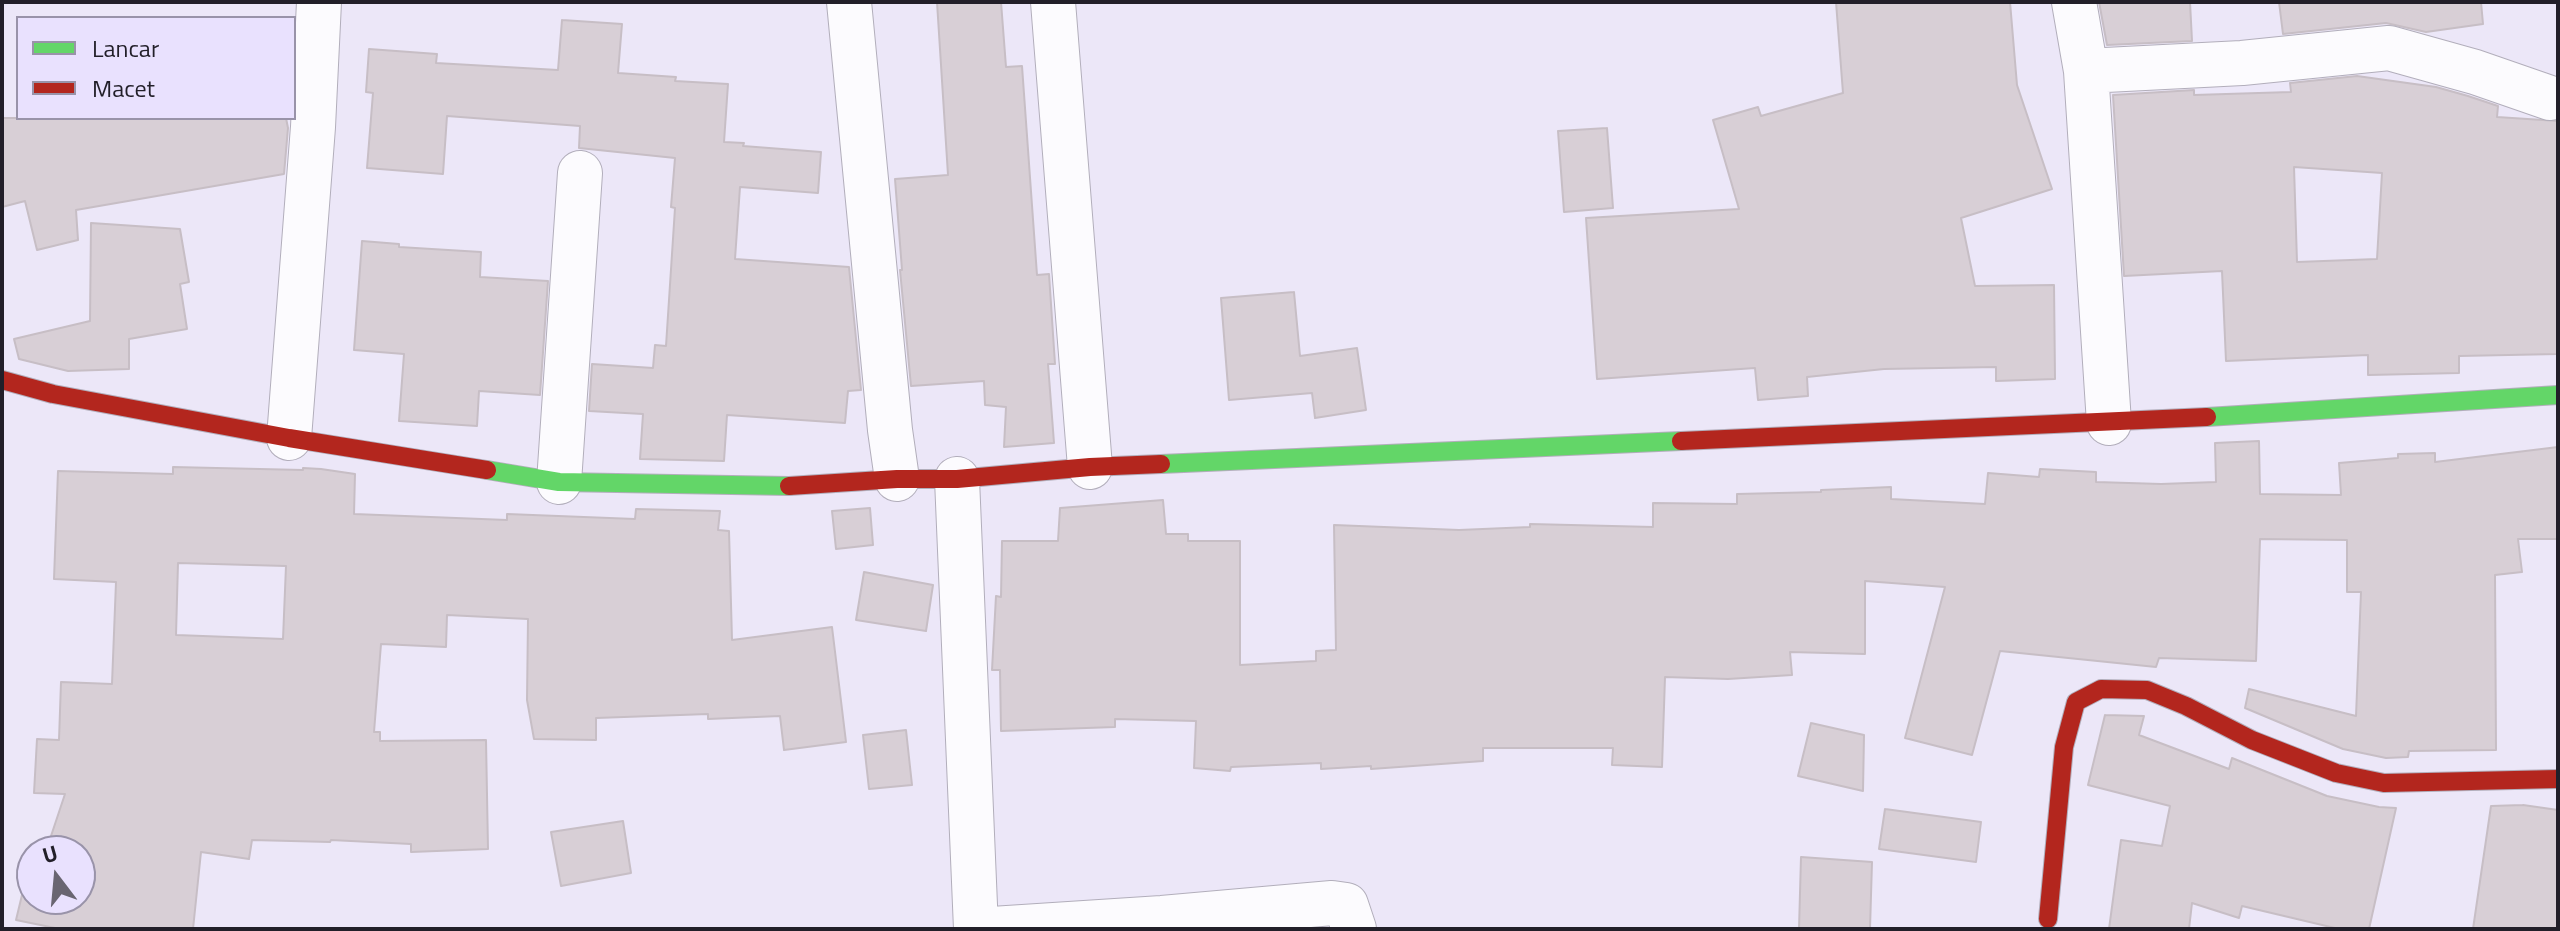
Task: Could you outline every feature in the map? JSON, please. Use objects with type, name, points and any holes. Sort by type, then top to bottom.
[{"type":"street","points":[[289,438],[313,127],[319,2]]},
{"type":"street","points":[[849,2],[897,479]]},
{"type":"street","points":[[1053,2],[1090,467]]},
{"type":"street","points":[[2074,2],[2086,71],[2109,423]]},
{"type":"street","points":[[2086,71],[2242,63],[2389,48],[2475,72],[2550,98]]},
{"type":"street","points":[[559,482],[580,173]]},
{"type":"street","points":[[2,380],[53,394],[289,438],[559,482],[773,487],[897,479],[957,479],[1090,467],[2109,423],[2558,395]]},
{"type":"street","points":[[957,479],[976,929]]},
{"type":"street","points":[[2048,919],[2064,747],[2076,702],[2101,689],[2147,690],[2252,740],[2336,773],[2384,783],[2558,779]]},
{"type":"street","points":[[992,929],[1128,924],[1332,903],[1346,905],[1354,929]]},
{"type":"building","points":[[937,2],[1001,2],[1006,67],[1022,66],[1037,275],[1049,274],[1055,364],[1048,364],[1054,443],[1004,447],[1006,407],[985,405],[984,381],[911,386],[895,179],[948,175]]},
{"type":"building","points":[[1836,2],[2010,2],[2017,85],[2052,189],[1961,218],[1975,286],[2054,285],[2055,379],[1996,381],[1996,367],[1884,369],[1807,377],[1808,396],[1758,400],[1755,368],[1597,379],[1586,218],[1739,209],[1713,120],[1758,107],[1761,116],[1843,93]]},
{"type":"building","points":[[2099,2],[2190,2],[2192,41],[2107,45]]},
{"type":"building","points":[[2279,2],[2481,2],[2483,24],[2426,32],[2386,23],[2283,34]]},
{"type":"building","points":[[562,20],[622,24],[618,73],[728,84],[724,142],[821,152],[818,193],[740,187],[735,259],[849,267],[861,390],[848,391],[845,423],[727,415],[724,461],[640,459],[643,414],[589,411],[592,364],[653,368],[655,345],[666,346],[675,158],[579,148],[580,126],[447,116],[443,174],[367,168],[373,93],[366,92],[369,49],[437,54],[436,63],[558,70]]},
{"type":"building","points":[[2357,76],[2436,87],[2498,106],[2497,117],[2558,121],[2558,354],[2459,356],[2459,373],[2368,375],[2368,355],[2226,361],[2222,271],[2124,276],[2113,95],[2194,90],[2194,95],[2291,92],[2290,83]],"holes":[[[2294,167],[2382,173],[2377,259],[2297,262]]]},
{"type":"building","points":[[2,118],[286,120],[284,174],[76,210],[78,240],[37,250],[25,201],[2,207]]},
{"type":"building","points":[[1607,128],[1613,208],[1564,212],[1558,131]]},
{"type":"building","points":[[91,223],[180,229],[189,282],[180,284],[187,329],[129,339],[129,369],[68,371],[19,359],[14,339],[90,321]]},
{"type":"building","points":[[362,241],[399,244],[399,247],[481,252],[480,277],[548,281],[540,395],[479,391],[477,426],[399,421],[404,354],[354,350]]},
{"type":"building","points":[[1294,292],[1300,356],[1357,348],[1366,410],[1315,418],[1312,393],[1229,400],[1221,298]]},
{"type":"building","points":[[2259,441],[2260,494],[2341,495],[2339,463],[2398,458],[2398,454],[2435,453],[2435,462],[2558,447],[2558,539],[2518,539],[2522,572],[2495,575],[2496,750],[2409,751],[2408,757],[2386,758],[2343,749],[2245,708],[2249,689],[2356,716],[2361,592],[2347,592],[2347,540],[2260,539],[2256,661],[2159,658],[2156,667],[2000,651],[1972,755],[1905,738],[1945,587],[1865,581],[1865,654],[1790,652],[1792,675],[1728,679],[1665,677],[1662,767],[1612,765],[1613,748],[1483,748],[1483,761],[1371,769],[1371,766],[1321,769],[1321,763],[1231,767],[1230,771],[1194,768],[1196,721],[1115,719],[1115,727],[1001,731],[1000,670],[992,670],[996,596],[1001,597],[1002,541],[1058,541],[1060,508],[1163,500],[1166,534],[1188,534],[1188,541],[1240,541],[1240,665],[1316,661],[1316,651],[1336,650],[1334,525],[1459,530],[1530,527],[1530,524],[1653,527],[1653,503],[1737,504],[1737,494],[1891,487],[1891,499],[1985,504],[1988,473],[2039,477],[2040,469],[2096,472],[2096,482],[2216,482],[2215,443]]},
{"type":"building","points":[[173,467],[321,469],[355,474],[354,514],[507,520],[507,514],[635,519],[636,509],[720,511],[718,530],[729,531],[732,640],[832,627],[846,742],[784,750],[780,716],[708,719],[708,714],[596,718],[596,740],[534,739],[527,700],[528,619],[447,615],[446,647],[381,644],[374,732],[380,732],[380,741],[486,740],[488,849],[411,852],[411,844],[252,840],[249,859],[201,852],[193,929],[60,929],[16,920],[17,915],[96,915],[96,835],[51,835],[65,794],[34,793],[37,739],[59,740],[61,682],[112,684],[116,582],[54,579],[58,471],[173,474]],"holes":[[[178,563],[286,566],[283,639],[176,635]]]},
{"type":"building","points":[[870,508],[873,545],[836,549],[832,511]]},
{"type":"building","points":[[864,572],[933,585],[926,631],[856,620]]},
{"type":"building","points":[[2105,715],[2144,716],[2139,735],[2229,769],[2232,758],[2327,796],[2396,808],[2369,929],[2339,929],[2242,906],[2239,918],[2192,903],[2189,929],[2109,929],[2121,840],[2162,846],[2170,806],[2088,785]]},
{"type":"building","points":[[1811,723],[1864,735],[1863,791],[1798,776]]},
{"type":"building","points":[[906,730],[912,785],[869,789],[863,735]]},
{"type":"building","points":[[2523,805],[2558,810],[2558,929],[2473,929],[2491,806]]},
{"type":"building","points":[[1885,809],[1981,822],[1976,862],[1879,849]]},
{"type":"building","points":[[623,821],[631,873],[561,886],[551,832]]},
{"type":"building","points":[[1801,857],[1872,862],[1870,929],[1799,929]]},
{"type":"traffic: fast","points":[[2207,417],[2558,395]]},
{"type":"traffic: fast","points":[[1161,464],[1681,441]]},
{"type":"traffic: fast","points":[[487,470],[559,482],[789,486]]},
{"type":"traffic: jam","points":[[2,380],[53,394],[289,438],[487,470]]},
{"type":"traffic: jam","points":[[1681,441],[2207,417]]},
{"type":"traffic: jam","points":[[789,486],[897,479],[957,479],[1161,464]]},
{"type":"traffic: jam","points":[[2048,919],[2064,747],[2076,702],[2101,689],[2147,690],[2252,740],[2336,773],[2384,783],[2558,779]]}]
